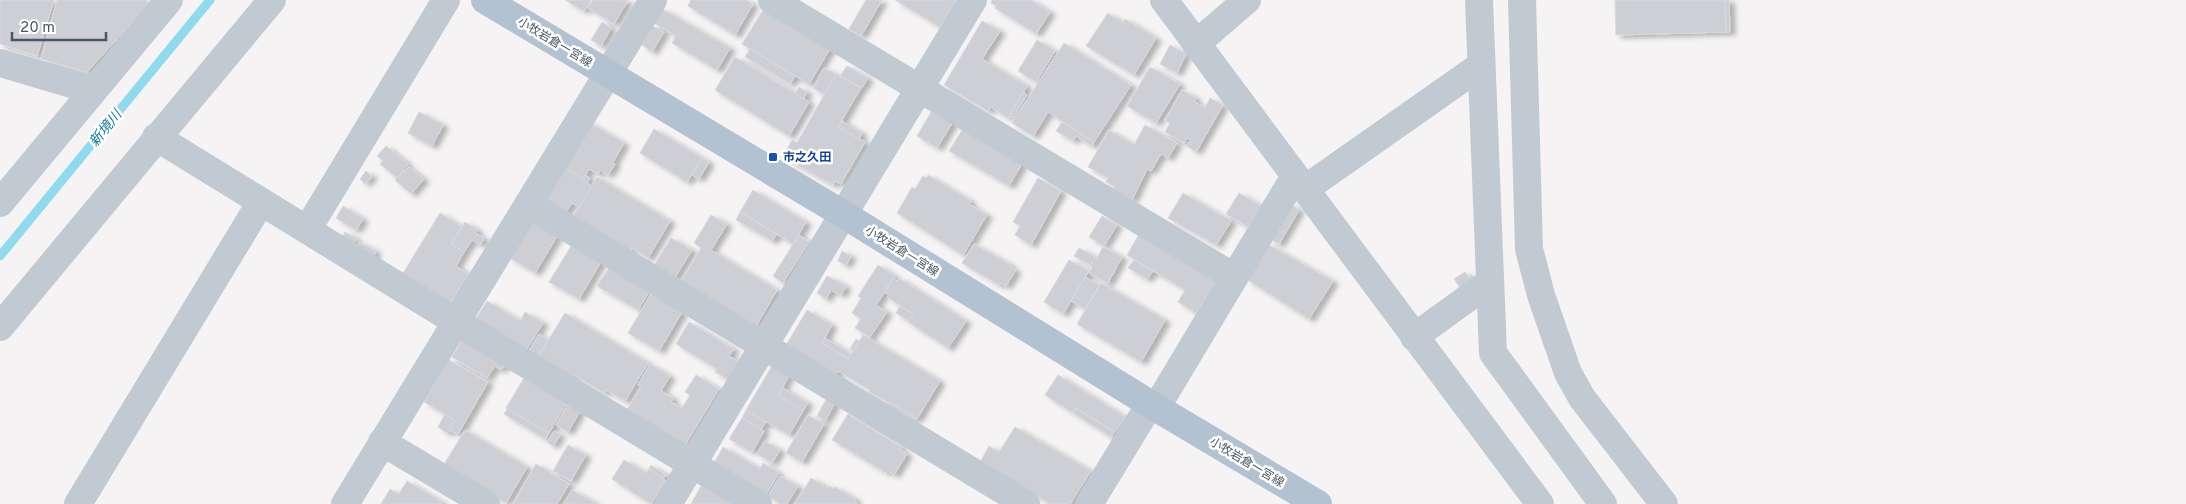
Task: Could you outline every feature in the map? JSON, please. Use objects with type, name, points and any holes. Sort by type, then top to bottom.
[{"type":"main road","name":"小牧岩倉一宮線","points":[[485,0],[843,214],[1153,406],[1318,504]]},
{"type":"street","points":[[0,203],[92,90],[169,0]]},
{"type":"street","points":[[0,327],[156,137],[272,0]]},
{"type":"street","points":[[307,230],[446,0]]},
{"type":"street","points":[[345,504],[455,321],[653,0]]},
{"type":"street","points":[[772,0],[1234,278]]},
{"type":"street","points":[[668,504],[973,0]]},
{"type":"street","points":[[1164,0],[1540,504]]},
{"type":"street","points":[[1196,44],[1248,0]]},
{"type":"street","points":[[1478,0],[1493,353],[1603,504]]},
{"type":"street","points":[[1522,0],[1529,249],[1541,295],[1568,373],[1577,390],[1664,504]]},
{"type":"street","points":[[0,63],[92,90]]},
{"type":"street","points":[[1089,504],[1234,278],[1300,183],[1480,66]]},
{"type":"street","points":[[156,137],[758,504]]},
{"type":"street","points":[[78,504],[261,202]]},
{"type":"street","points":[[528,204],[1026,504]]},
{"type":"street","points":[[1414,337],[1490,282]]},
{"type":"street","points":[[382,442],[486,504]]},
{"type":"building","points":[[0,0],[54,0],[37,56],[0,44]]},
{"type":"building","points":[[57,0],[147,0],[147,6],[87,72],[41,59]]},
{"type":"building","points":[[565,0],[591,0],[584,11]]},
{"type":"building","points":[[593,0],[628,0],[614,24],[588,8]]},
{"type":"building","points":[[691,0],[746,0],[753,4],[735,35],[688,6]]},
{"type":"building","points":[[866,0],[882,0],[861,36],[849,29]]},
{"type":"building","points":[[895,0],[956,0],[940,27]]},
{"type":"building","points":[[992,0],[1000,0],[996,6],[991,3]]},
{"type":"building","points":[[1000,0],[1031,0],[1050,12],[1036,34],[995,8]]},
{"type":"building","points":[[1615,0],[1725,0],[1726,32],[1616,35]]},
{"type":"building","points":[[1725,0],[1729,0],[1730,32],[1726,32]]},
{"type":"building","points":[[765,7],[831,47],[809,84],[742,44]]},
{"type":"building","points":[[662,9],[730,48],[717,70],[672,43],[676,36],[654,23]]},
{"type":"building","points":[[1108,13],[1123,23],[1125,19],[1156,38],[1134,75],[1086,46]]},
{"type":"building","points":[[982,21],[1000,31],[982,59],[1027,86],[1008,118],[991,107],[988,111],[944,85]]},
{"type":"building","points":[[602,22],[611,28],[601,46],[591,40]]},
{"type":"building","points":[[653,26],[664,32],[652,52],[642,45]]},
{"type":"building","points":[[1037,40],[1055,51],[1036,82],[1018,71]]},
{"type":"building","points":[[1064,43],[1131,85],[1094,142],[1048,112],[1033,136],[1012,123]]},
{"type":"building","points":[[1170,45],[1186,54],[1177,73],[1160,64]]},
{"type":"building","points":[[750,49],[795,76],[790,84],[745,57]]},
{"type":"building","points":[[735,57],[809,102],[789,136],[715,90]]},
{"type":"building","points":[[847,66],[868,78],[862,88],[840,76]]},
{"type":"building","points":[[1150,67],[1180,84],[1156,123],[1127,106]]},
{"type":"building","points":[[824,68],[836,74],[824,94],[813,88]]},
{"type":"building","points":[[836,74],[861,88],[838,127],[865,142],[841,184],[835,181],[833,185],[788,160],[792,153],[787,149],[792,140],[797,143]]},
{"type":"building","points":[[799,87],[807,92],[803,99],[795,94]]},
{"type":"building","points":[[1182,90],[1196,98],[1194,101],[1205,108],[1210,98],[1223,105],[1196,152],[1187,146],[1191,140],[1187,138],[1184,143],[1165,132],[1170,123],[1165,120]]},
{"type":"building","points":[[1023,92],[1027,95],[1013,118],[1009,116]]},
{"type":"building","points":[[934,107],[954,120],[937,148],[917,136]]},
{"type":"building","points":[[419,112],[443,125],[432,146],[408,133]]},
{"type":"building","points":[[842,121],[862,133],[859,139],[838,127]]},
{"type":"building","points":[[588,122],[624,143],[608,175],[600,170],[598,174],[589,169],[583,179],[562,166]]},
{"type":"building","points":[[1062,122],[1094,142],[1092,146],[1076,136],[1073,141],[1056,131]]},
{"type":"building","points":[[1145,125],[1177,143],[1168,158],[1161,154],[1151,171],[1147,169],[1132,200],[1113,189],[1115,187],[1106,182],[1108,178],[1088,167],[1109,130],[1134,145]]},
{"type":"building","points":[[964,127],[1023,162],[1009,186],[949,151]]},
{"type":"building","points":[[654,129],[702,158],[687,182],[640,153]]},
{"type":"building","points":[[386,146],[408,164],[397,178],[380,164],[383,161],[377,156]]},
{"type":"building","points":[[702,158],[709,162],[699,179],[692,175]]},
{"type":"building","points":[[562,166],[583,179],[585,175],[590,178],[587,183],[592,186],[579,207],[572,203],[565,214],[542,200]]},
{"type":"building","points":[[409,167],[424,179],[411,194],[395,180]]},
{"type":"building","points":[[366,171],[372,176],[365,184],[360,179]]},
{"type":"building","points":[[928,175],[971,201],[969,204],[987,215],[963,255],[897,213],[912,187],[915,189],[923,176],[926,178]]},
{"type":"building","points":[[597,177],[670,221],[648,258],[632,248],[630,251],[573,217]]},
{"type":"building","points":[[1038,178],[1061,191],[1031,245],[1015,235],[1020,226],[1013,222]]},
{"type":"building","points":[[753,190],[806,222],[793,244],[740,212]]},
{"type":"building","points":[[1183,193],[1231,221],[1216,245],[1168,218]]},
{"type":"building","points":[[1239,193],[1261,206],[1248,227],[1226,214]]},
{"type":"building","points":[[1290,204],[1299,210],[1279,244],[1270,239]]},
{"type":"building","points":[[343,206],[363,219],[356,230],[336,218]]},
{"type":"building","points":[[740,212],[777,234],[772,241],[736,220]]},
{"type":"building","points":[[440,213],[462,227],[451,244],[464,252],[456,266],[468,274],[450,304],[402,275]]},
{"type":"building","points":[[711,215],[727,224],[711,250],[777,290],[756,326],[681,281],[701,248],[694,243]]},
{"type":"building","points":[[1102,216],[1117,225],[1104,246],[1089,237]]},
{"type":"building","points":[[532,217],[559,233],[535,273],[508,257]]},
{"type":"building","points":[[465,222],[478,230],[475,233],[484,238],[480,245],[472,240],[464,252],[451,244]]},
{"type":"building","points":[[1141,231],[1218,277],[1196,313],[1178,302],[1185,290],[1127,255]]},
{"type":"building","points":[[345,232],[357,239],[350,249],[339,243]]},
{"type":"building","points":[[799,235],[809,242],[783,283],[773,276]]},
{"type":"building","points":[[671,238],[692,250],[674,279],[654,266]]},
{"type":"building","points":[[359,242],[376,251],[372,259],[354,250]]},
{"type":"building","points":[[573,243],[602,260],[579,299],[549,282]]},
{"type":"building","points":[[974,244],[1011,265],[1010,267],[1016,270],[1006,286],[1001,283],[999,285],[962,263]]},
{"type":"building","points":[[1267,244],[1333,281],[1309,319],[1246,279]]},
{"type":"building","points":[[1103,247],[1122,257],[1108,283],[1089,273]]},
{"type":"building","points":[[1079,248],[1095,257],[1091,265],[1074,256]]},
{"type":"building","points":[[842,251],[851,256],[846,265],[838,261]]},
{"type":"building","points":[[1069,260],[1089,271],[1063,314],[1044,302]]},
{"type":"building","points":[[1134,260],[1153,271],[1147,279],[1128,268]]},
{"type":"building","points":[[878,265],[895,276],[876,305],[887,312],[870,337],[855,328],[861,319],[852,313],[861,298],[858,296]]},
{"type":"building","points":[[609,268],[649,292],[638,310],[597,286]]},
{"type":"building","points":[[1465,272],[1473,282],[1462,290],[1454,279]]},
{"type":"building","points":[[827,276],[846,286],[841,295],[831,290],[826,299],[817,293]]},
{"type":"building","points":[[1085,277],[1099,285],[1085,309],[1071,301]]},
{"type":"building","points":[[893,278],[897,281],[899,278],[966,321],[948,348],[908,322],[913,314],[887,297],[889,295],[884,292]]},
{"type":"building","points":[[1101,283],[1165,320],[1141,362],[1077,324]]},
{"type":"building","points":[[651,294],[682,312],[659,351],[628,333]]},
{"type":"building","points":[[487,301],[520,321],[525,312],[543,323],[525,352],[474,322]]},
{"type":"building","points":[[900,306],[913,314],[909,321],[896,313]]},
{"type":"building","points":[[807,310],[832,325],[822,343],[848,359],[863,335],[940,381],[917,419],[869,392],[870,390],[838,371],[835,376],[785,347]]},
{"type":"building","points":[[565,313],[648,363],[625,401],[606,390],[604,393],[574,375],[570,380],[536,360]]},
{"type":"building","points":[[689,322],[734,349],[729,356],[739,362],[729,380],[715,372],[717,369],[676,344]]},
{"type":"building","points":[[539,334],[548,340],[536,360],[527,354]]},
{"type":"building","points":[[464,337],[506,363],[501,370],[495,366],[487,378],[452,357]]},
{"type":"building","points":[[825,338],[851,354],[848,359],[822,343]]},
{"type":"building","points":[[856,339],[859,341],[853,351],[850,349]]},
{"type":"building","points":[[449,360],[488,382],[458,434],[449,430],[455,420],[424,402]]},
{"type":"building","points":[[650,364],[670,376],[661,391],[673,398],[671,402],[682,408],[690,395],[685,392],[696,375],[719,389],[685,445],[625,413],[641,387],[638,385]]},
{"type":"building","points":[[773,364],[790,374],[778,396],[803,411],[789,435],[746,410]]},
{"type":"building","points":[[1058,375],[1125,417],[1115,432],[1076,408],[1073,413],[1045,395]]},
{"type":"building","points":[[524,378],[566,403],[549,433],[506,408]]},
{"type":"building","points":[[783,388],[808,403],[803,411],[778,396]]},
{"type":"building","points":[[828,396],[836,401],[825,421],[817,416]]},
{"type":"building","points":[[890,402],[916,417],[914,420],[888,405]]},
{"type":"building","points":[[568,404],[580,411],[568,432],[556,425]]},
{"type":"building","points":[[1076,408],[1114,432],[1111,437],[1073,413]]},
{"type":"building","points":[[507,409],[549,433],[545,439],[504,414]]},
{"type":"building","points":[[746,410],[766,422],[761,429],[742,418]]},
{"type":"building","points":[[445,414],[455,420],[447,433],[438,427]]},
{"type":"building","points":[[848,414],[901,447],[900,449],[907,454],[894,475],[887,470],[886,473],[832,440]]},
{"type":"building","points":[[808,415],[824,424],[802,462],[786,453]]},
{"type":"building","points":[[742,418],[764,431],[752,452],[729,439]]},
{"type":"building","points":[[1015,427],[1091,471],[1070,504],[1050,504],[997,472],[979,464],[989,446],[999,452]]},
{"type":"building","points":[[465,430],[527,467],[506,503],[443,466]]},
{"type":"building","points":[[554,431],[560,434],[553,446],[547,442]]},
{"type":"building","points":[[765,441],[780,450],[772,463],[757,454]]},
{"type":"building","points":[[568,445],[586,455],[571,481],[553,471]]},
{"type":"building","points":[[723,447],[760,469],[763,463],[779,473],[765,496],[713,465]]},
{"type":"building","points":[[624,460],[646,473],[649,469],[665,480],[651,504],[612,479]]},
{"type":"building","points":[[536,464],[569,484],[557,504],[513,504]]},
{"type":"building","points":[[651,465],[666,475],[663,479],[649,469]]},
{"type":"building","points":[[780,476],[798,486],[787,504],[781,504],[768,496]]},
{"type":"building","points":[[811,478],[828,488],[829,486],[834,489],[835,487],[855,499],[856,504],[795,504]]},
{"type":"building","points":[[407,481],[442,502],[441,504],[381,504],[390,489],[399,494]]},
{"type":"building","points":[[701,486],[731,504],[691,504]]},
{"type":"building","points":[[572,490],[597,504],[564,504]]},
{"type":"waterway","name":"新境川","points":[[0,256],[210,0]]},
{"type":"place","name":"市之久田","points":[[773,157]]}]
